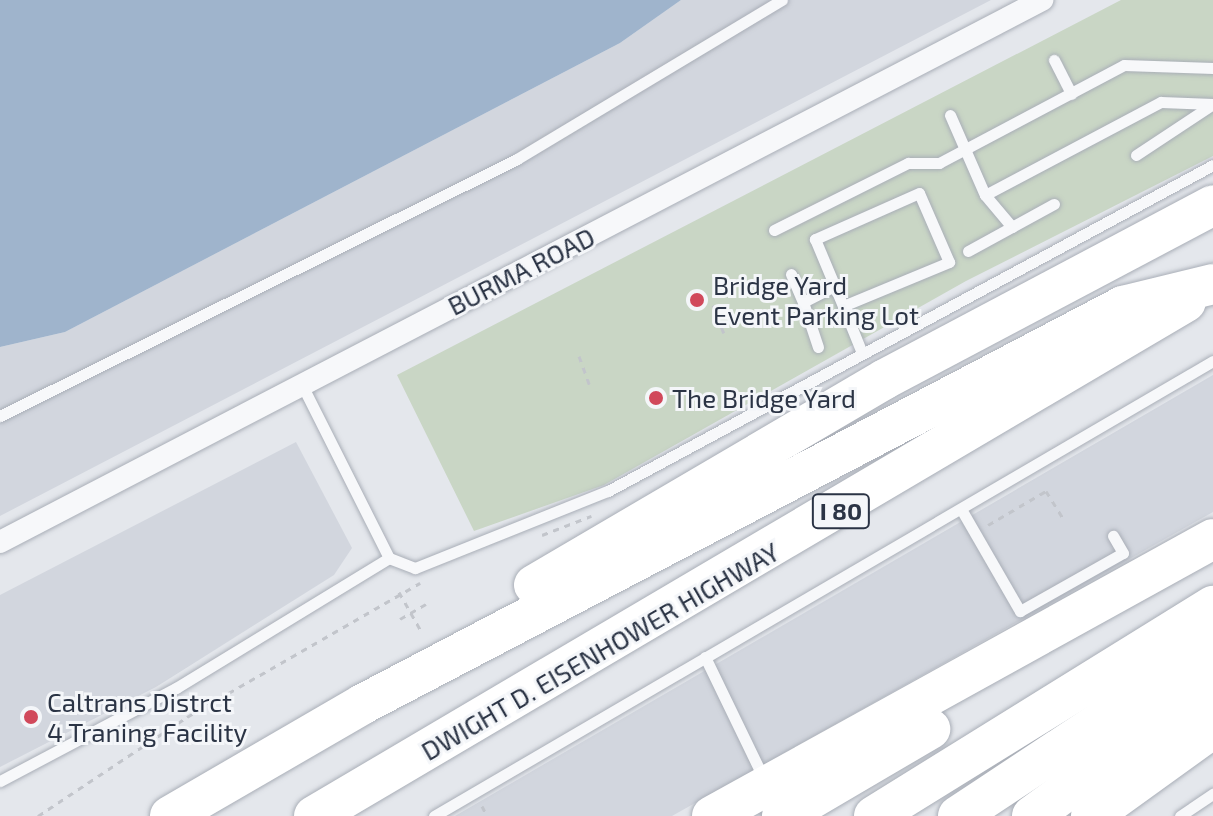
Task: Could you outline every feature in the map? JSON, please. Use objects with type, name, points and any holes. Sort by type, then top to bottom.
[{"type":"highway","points":[[211,792],[492,610],[857,395],[1213,205]]},
{"type":"highway","points":[[170,816],[363,704],[1123,306],[1213,285]]},
{"type":"highway","name":"DWIGHT D. EISENHOWER HIGHWAY","points":[[314,816],[1213,285]]},
{"type":"highway","points":[[774,801],[1213,539]]},
{"type":"highway","points":[[712,816],[774,801],[1213,563]]},
{"type":"highway","points":[[874,816],[1213,606]]},
{"type":"highway","points":[[958,816],[1213,647]]},
{"type":"highway","points":[[1032,816],[1213,684]]},
{"type":"highway","points":[[1091,816],[1213,728]]},
{"type":"street","name":"BURMA ROAD","points":[[0,542],[1042,0]]},
{"type":"lane","points":[[0,416],[517,159],[782,0]]},
{"type":"lane","points":[[1054,60],[1071,94]]},
{"type":"lane","points":[[774,230],[908,163],[939,163],[1124,65],[1213,68]]},
{"type":"lane","points":[[985,195],[1161,102],[1213,104]]},
{"type":"lane","points":[[1136,155],[1213,104]]},
{"type":"lane","points":[[950,115],[985,195],[1012,227]]},
{"type":"lane","points":[[302,385],[389,558],[415,568],[608,491],[1213,165]]},
{"type":"lane","points":[[843,306],[949,262],[919,193],[815,239],[862,353]]},
{"type":"lane","points":[[968,251],[1054,204]]},
{"type":"lane","points":[[791,274],[818,347]]},
{"type":"lane","points":[[803,302],[834,286]]},
{"type":"lane","points":[[434,816],[1213,361]]},
{"type":"lane","points":[[961,509],[1020,611],[1123,553],[1113,536]]},
{"type":"lane","points":[[0,781],[176,688],[389,558]]},
{"type":"lane","points":[[705,657],[754,748],[774,801]]},
{"type":"lane","points":[[1180,816],[1213,794]]},
{"type":"path","points":[[713,305],[724,333]]},
{"type":"path","points":[[579,356],[589,384]]},
{"type":"path","points":[[988,525],[1046,491],[1063,518]]},
{"type":"path","points":[[399,592],[420,629]]},
{"type":"path","points":[[400,619],[426,604]]},
{"type":"path","points":[[480,803],[487,816]]},
{"type":"shaded area","points":[[681,0],[991,0],[0,516],[0,347],[65,332],[620,43]]},
{"type":"shaded area","points":[[1213,375],[1213,512],[672,816],[455,816]]},
{"type":"shaded area","points":[[296,442],[352,548],[334,575],[156,687],[0,767],[0,595]]},
{"type":"green space","points":[[1121,0],[1213,0],[1213,156],[966,281],[604,485],[474,531],[397,375]]},
{"type":"water","points":[[0,0],[681,0],[620,43],[65,332],[0,347]]},
{"type":"place","name":"Bridge Yard Event Parking Lot","points":[[697,300]]},
{"type":"place","name":"The Bridge Yard","points":[[656,398]]},
{"type":"place","name":"Caltrans Distrct 4 Traning Facility","points":[[31,717]]}]
